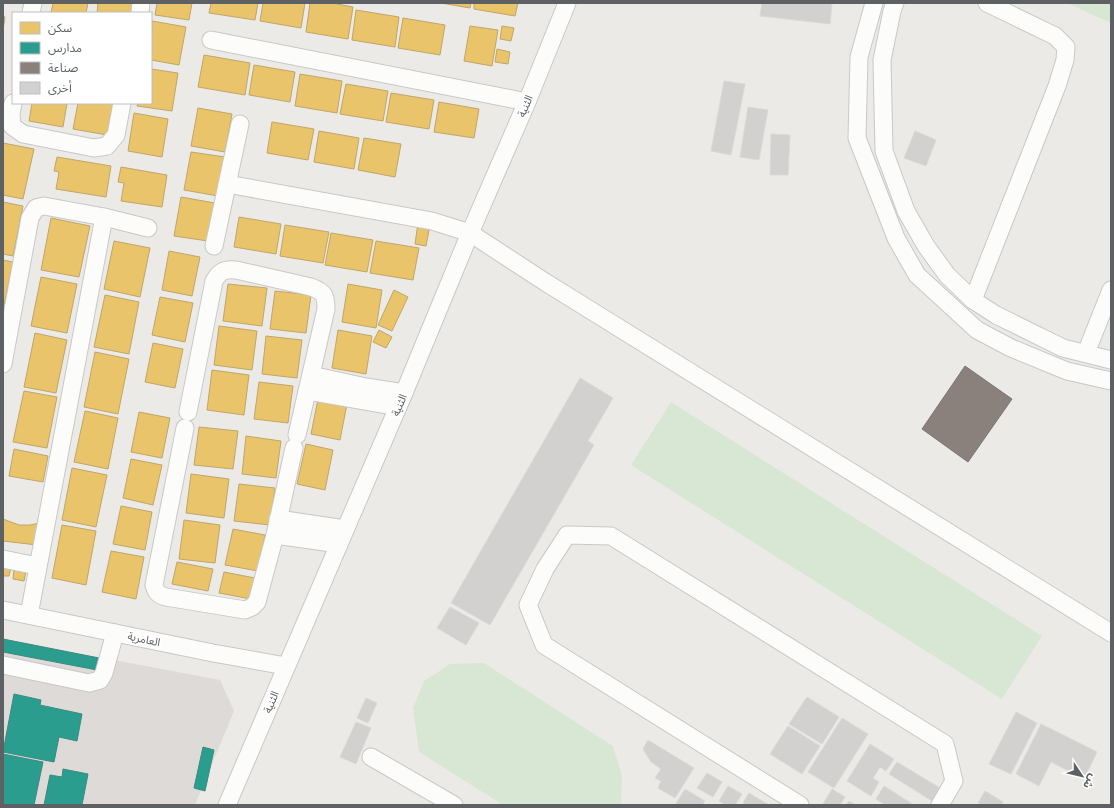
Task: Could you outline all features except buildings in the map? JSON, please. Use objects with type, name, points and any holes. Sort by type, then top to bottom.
[{"type":"street","name":"الثنية","points":[[227,805],[401,400],[470,233],[527,102],[567,3]]},
{"type":"street","points":[[874,3],[858,57],[857,138],[896,238],[917,275],[977,330],[1011,348],[1067,371],[1111,381]]},
{"type":"street","points":[[895,3],[882,60],[884,150],[906,211],[926,246],[948,275],[973,300],[996,315],[1063,348],[1111,360]]},
{"type":"street","points":[[973,300],[1057,86],[1065,60],[1066,48],[1055,36],[987,3]]},
{"type":"street","points":[[211,40],[527,102]]},
{"type":"street","points":[[13,104],[11,114],[12,126],[22,134],[94,148],[107,146],[116,134],[122,104]]},
{"type":"street","points":[[214,246],[240,124]]},
{"type":"street","points":[[227,184],[432,221],[470,233],[552,286],[1111,633]]},
{"type":"street","points":[[3,364],[30,218],[36,208],[44,206],[104,217],[148,228]]},
{"type":"street","points":[[29,615],[37,566],[104,217]]},
{"type":"street","points":[[227,269],[321,290],[326,299],[326,309],[309,383],[258,602],[245,610],[160,596],[155,591],[154,585],[214,281],[219,273],[227,269]]},
{"type":"street","points":[[1086,354],[1111,290]]},
{"type":"street","points":[[309,383],[366,387],[401,400]]},
{"type":"street","points":[[276,527],[342,537]]},
{"type":"street","points":[[800,805],[544,644],[528,605],[545,569],[567,535],[611,536],[945,744],[954,781],[940,805]]},
{"type":"street","points":[[3,558],[37,566]]},
{"type":"street","name":"العامرية","points":[[3,610],[213,653],[286,666]]},
{"type":"street","points":[[3,665],[89,683],[93,682],[100,680],[104,673],[115,633]]},
{"type":"street","points":[[371,757],[454,805]]},
{"type":"shaded area","points":[[3,639],[220,680],[234,711],[195,805],[3,805]]},
{"type":"green space","points":[[1067,3],[1111,3],[1111,23]]},
{"type":"green space","points":[[671,402],[1042,636],[1002,699],[631,465]]},
{"type":"green space","points":[[484,663],[613,746],[622,776],[621,805],[503,805],[419,752],[413,708],[424,681],[450,664]]}]
